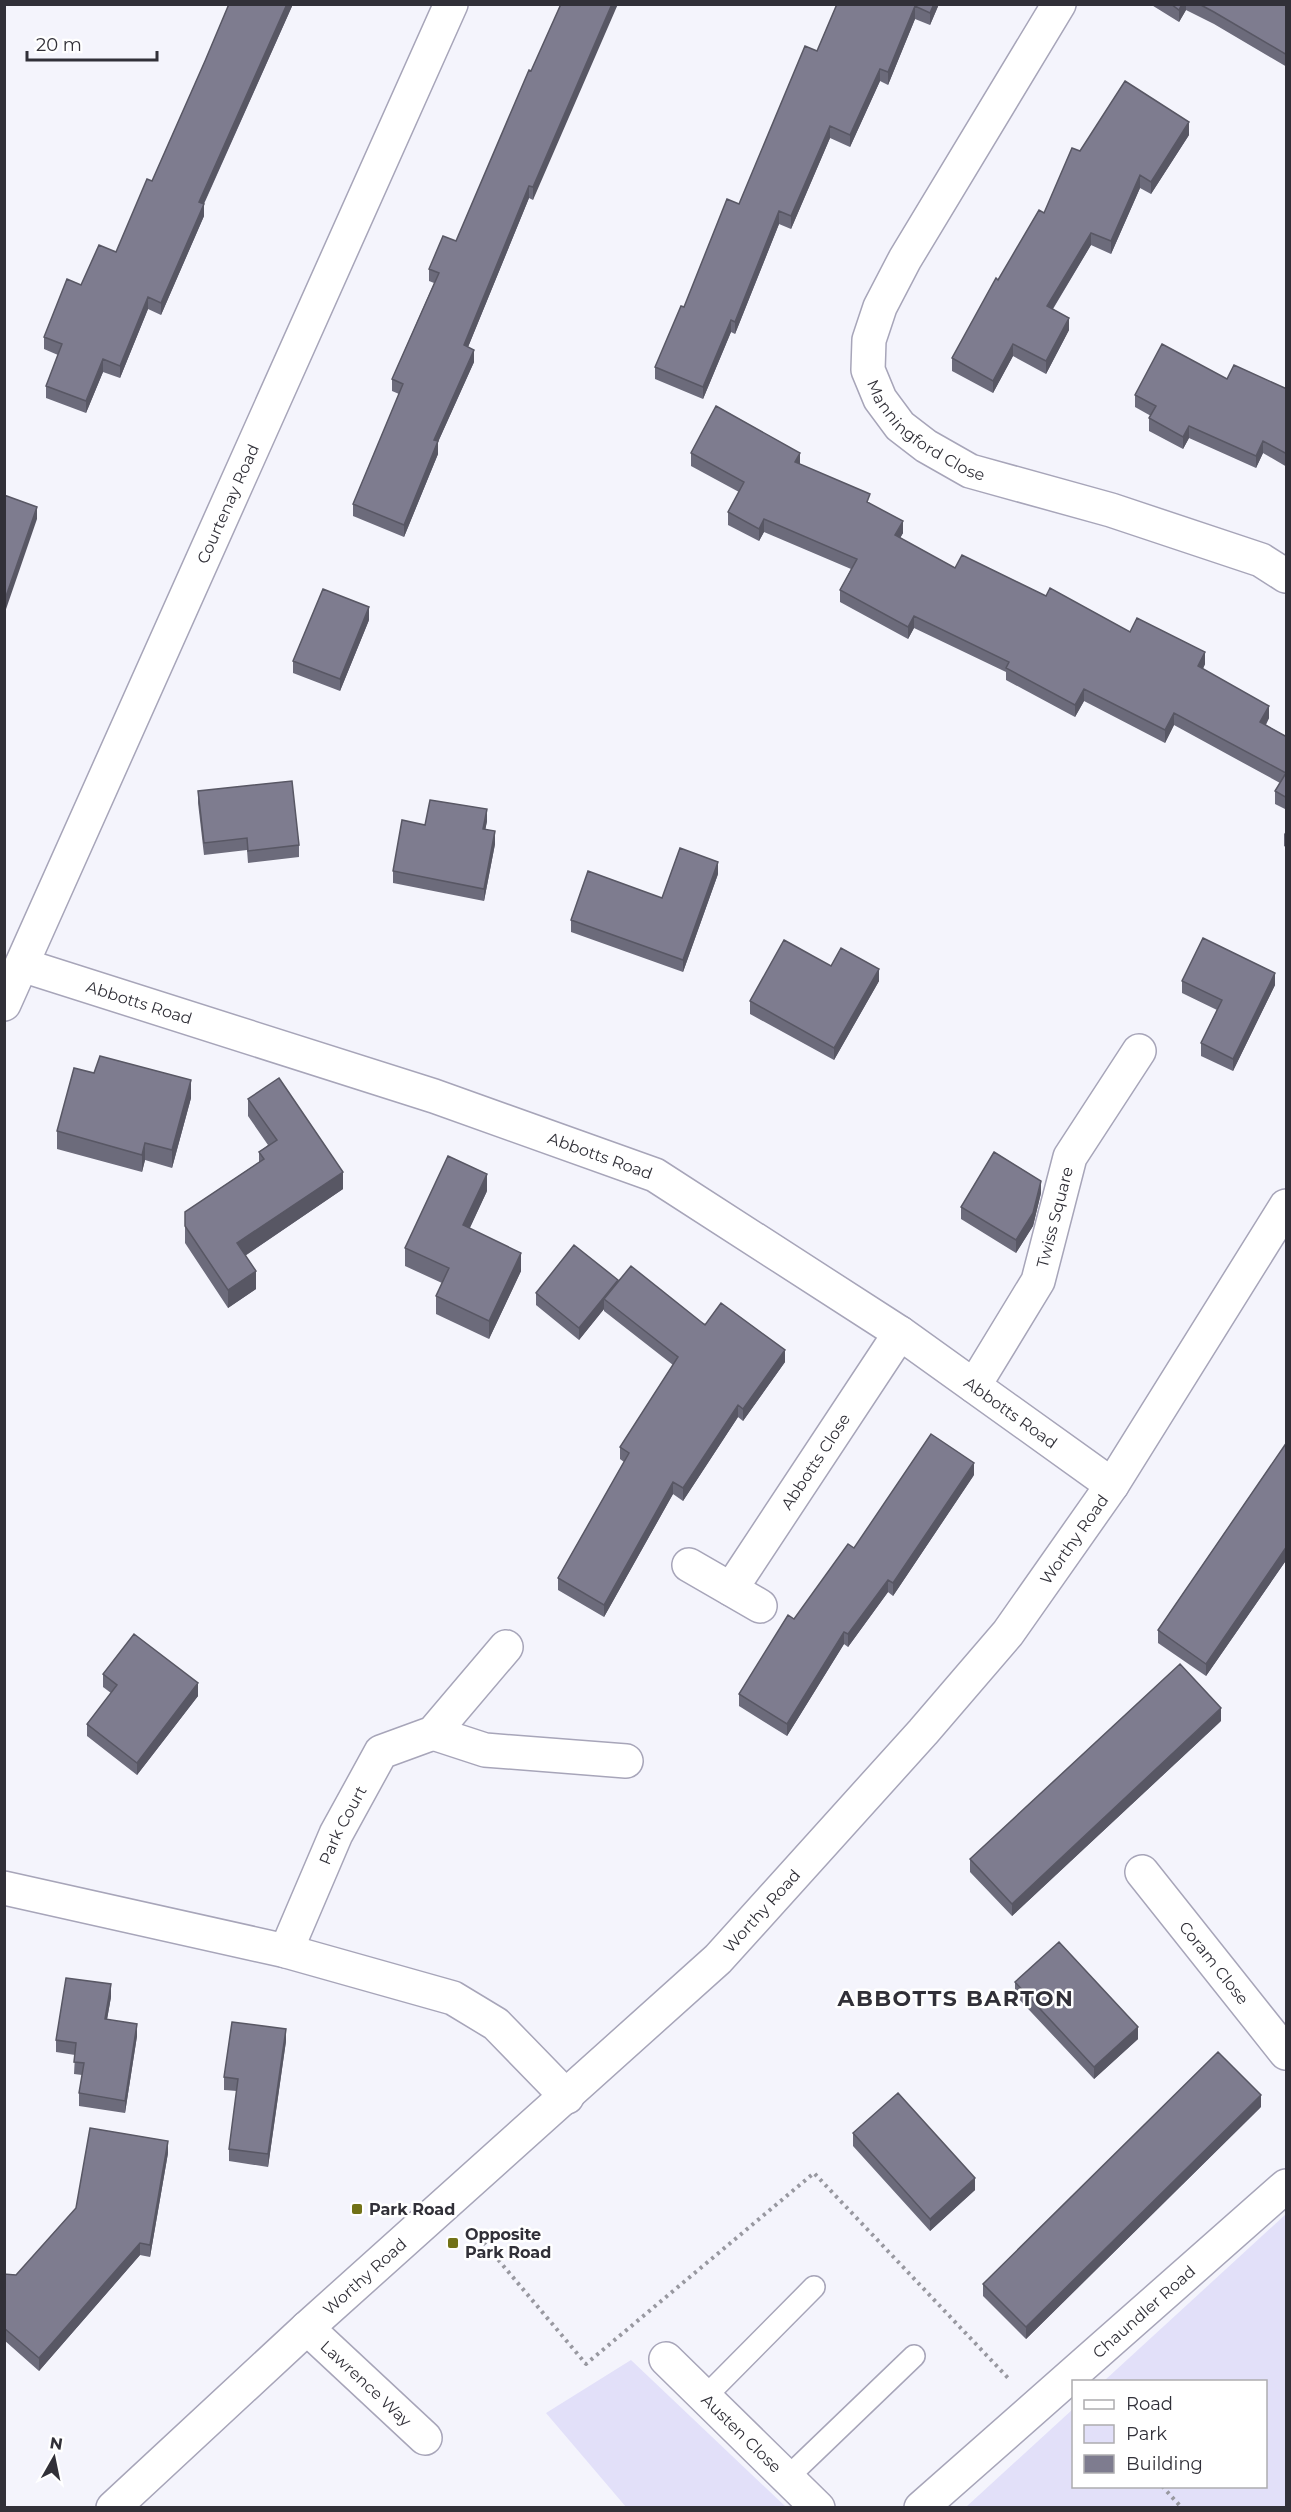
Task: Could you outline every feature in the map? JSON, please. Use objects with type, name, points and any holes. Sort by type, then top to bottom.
[{"type":"street","name":"Courtenay Road","points":[[4,1004],[451,4]]},
{"type":"street","name":"Manningford Close","points":[[1059,4],[904,259],[880,307],[869,340],[868,370],[880,399],[900,426],[926,446],[970,471],[1111,510],[1251,556],[1287,576]]},
{"type":"street","name":"Abbotts Road","points":[[22,965],[434,1096],[655,1175],[900,1333],[1112,1485]]},
{"type":"street","name":"Twiss Square","points":[[974,1386],[1038,1281],[1070,1157],[1139,1051]]},
{"type":"street","name":"Worthy Road","points":[[113,2508],[307,2328],[567,2097],[718,1959],[923,1732],[1008,1633],[1112,1485],[1287,1206]]},
{"type":"street","name":"Abbotts Close","points":[[731,1589],[900,1333]]},
{"type":"street","points":[[689,1565],[760,1606]]},
{"type":"street","name":"Park Court","points":[[286,1951],[336,1834],[381,1752],[433,1733],[506,1647]]},
{"type":"street","points":[[433,1733],[485,1750],[626,1761]]},
{"type":"street","name":"Coram Close","points":[[1142,1872],[1287,2053]]},
{"type":"street","points":[[6,1895],[286,1951],[453,1998],[496,2024],[567,2097]]},
{"type":"street","name":"Chaundler Road","points":[[921,2508],[1287,2186]]},
{"type":"street","name":"Lawrence Way","points":[[307,2328],[425,2438]]},
{"type":"street","name":"Austen Close","points":[[666,2359],[818,2508]]},
{"type":"lane","points":[[705,2397],[814,2287]]},
{"type":"lane","points":[[788,2477],[914,2356]]},
{"type":"path","points":[[473,2230],[586,2364],[814,2173],[1015,2385]]},
{"type":"path","points":[[1163,2488],[1182,2508]]},
{"type":"green space","points":[[1286,2214],[1286,2507],[966,2507],[1072,2410],[1072,2488],[1267,2488],[1267,2380],[1105,2380]]},
{"type":"green space","points":[[631,2360],[786,2507],[626,2507],[546,2413]]},
{"type":"building","points":[[229,4],[287,4],[199,202],[204,204],[161,303],[148,297],[120,366],[103,359],[86,401],[46,386],[62,344],[44,337],[67,279],[81,285],[99,245],[116,252],[147,179],[152,181]]},
{"type":"building","points":[[561,4],[612,4],[533,187],[529,186],[464,345],[474,350],[434,440],[438,441],[404,525],[353,504],[403,384],[392,379],[439,273],[429,269],[443,236],[456,241],[529,70],[531,71]]},
{"type":"building","points":[[837,4],[934,4],[930,13],[915,6],[888,72],[880,69],[850,135],[830,126],[791,216],[779,211],[735,322],[731,320],[703,387],[655,367],[681,306],[684,307],[727,199],[739,204],[805,46],[817,51]]},
{"type":"building","points":[[1171,4],[1182,4],[1179,10]]},
{"type":"building","points":[[1199,4],[1287,4],[1287,55],[1214,12]]},
{"type":"building","points":[[1125,81],[1189,122],[1151,182],[1140,175],[1111,241],[1091,233],[1047,306],[1069,318],[1046,361],[1013,344],[993,381],[952,358],[996,278],[998,280],[1039,210],[1044,213],[1072,148],[1080,151]]},
{"type":"building","points":[[1162,344],[1227,379],[1234,365],[1287,389],[1287,454],[1263,441],[1256,456],[1189,426],[1183,437],[1149,418],[1156,406],[1135,395]]},
{"type":"building","points":[[716,406],[800,453],[795,462],[870,494],[867,502],[903,521],[895,535],[955,568],[962,555],[1046,596],[1050,588],[1130,632],[1137,618],[1205,652],[1198,666],[1269,706],[1260,722],[1287,737],[1287,798],[1275,791],[1286,773],[1174,713],[1165,730],[1084,689],[1075,705],[1006,668],[1009,662],[914,616],[908,627],[840,590],[857,559],[764,519],[759,529],[728,512],[744,482],[691,453]]},
{"type":"building","points":[[4,495],[37,507],[4,602]]},
{"type":"building","points":[[323,589],[369,607],[340,679],[293,661]]},
{"type":"building","points":[[292,781],[299,845],[248,851],[247,838],[204,843],[198,791]]},
{"type":"building","points":[[430,800],[487,809],[483,829],[495,831],[484,889],[393,871],[402,820],[425,825]]},
{"type":"building","points":[[680,848],[718,862],[683,960],[571,920],[588,871],[662,898]]},
{"type":"building","points":[[1203,938],[1275,973],[1233,1059],[1201,1043],[1222,1000],[1182,981]]},
{"type":"building","points":[[784,940],[831,966],[841,948],[879,969],[834,1048],[750,1001]]},
{"type":"building","points":[[100,1056],[191,1080],[172,1150],[145,1143],[142,1155],[57,1131],[74,1068],[94,1073]]},
{"type":"building","points":[[279,1078],[343,1172],[237,1243],[256,1271],[228,1290],[185,1226],[185,1212],[264,1159],[259,1152],[277,1140],[248,1099]]},
{"type":"building","points":[[994,1152],[1041,1181],[1033,1213],[1016,1240],[961,1207]]},
{"type":"building","points":[[448,1156],[487,1174],[463,1225],[521,1253],[489,1321],[436,1296],[449,1268],[405,1248]]},
{"type":"building","points":[[574,1245],[618,1280],[579,1328],[536,1293]]},
{"type":"building","points":[[631,1266],[705,1325],[721,1303],[785,1350],[743,1409],[738,1405],[683,1488],[673,1482],[604,1605],[558,1578],[629,1453],[620,1447],[678,1357],[604,1299]]},
{"type":"building","points":[[931,1434],[974,1463],[893,1583],[888,1580],[848,1634],[844,1632],[787,1724],[739,1694],[788,1615],[794,1619],[848,1544],[854,1548]]},
{"type":"building","points":[[1287,1442],[1287,1546],[1206,1664],[1158,1630]]},
{"type":"building","points":[[134,1634],[198,1683],[137,1763],[87,1724],[117,1685],[103,1674]]},
{"type":"building","points":[[1180,1664],[1221,1708],[1012,1904],[970,1859]]},
{"type":"building","points":[[1059,1942],[1138,2027],[1094,2067],[1015,1982]]},
{"type":"building","points":[[66,1978],[111,1984],[105,2019],[137,2024],[125,2101],[79,2093],[84,2063],[74,2062],[76,2043],[56,2040]]},
{"type":"building","points":[[232,2022],[286,2029],[268,2154],[229,2149],[238,2079],[224,2077]]},
{"type":"building","points":[[1218,2052],[1261,2095],[1026,2327],[983,2284]]},
{"type":"building","points":[[898,2093],[975,2178],[930,2219],[853,2133]]},
{"type":"building","points":[[90,2128],[168,2141],[150,2245],[140,2243],[39,2358],[4,2328],[4,2274],[16,2275],[76,2208]]},
{"type":"place","name":"Park Road","points":[[357,2209]]},
{"type":"place","name":"Opposite Park Road","points":[[453,2243]]},
{"type":"district","name":"ABBOTTS BARTON","points":[[956,1998]]}]
